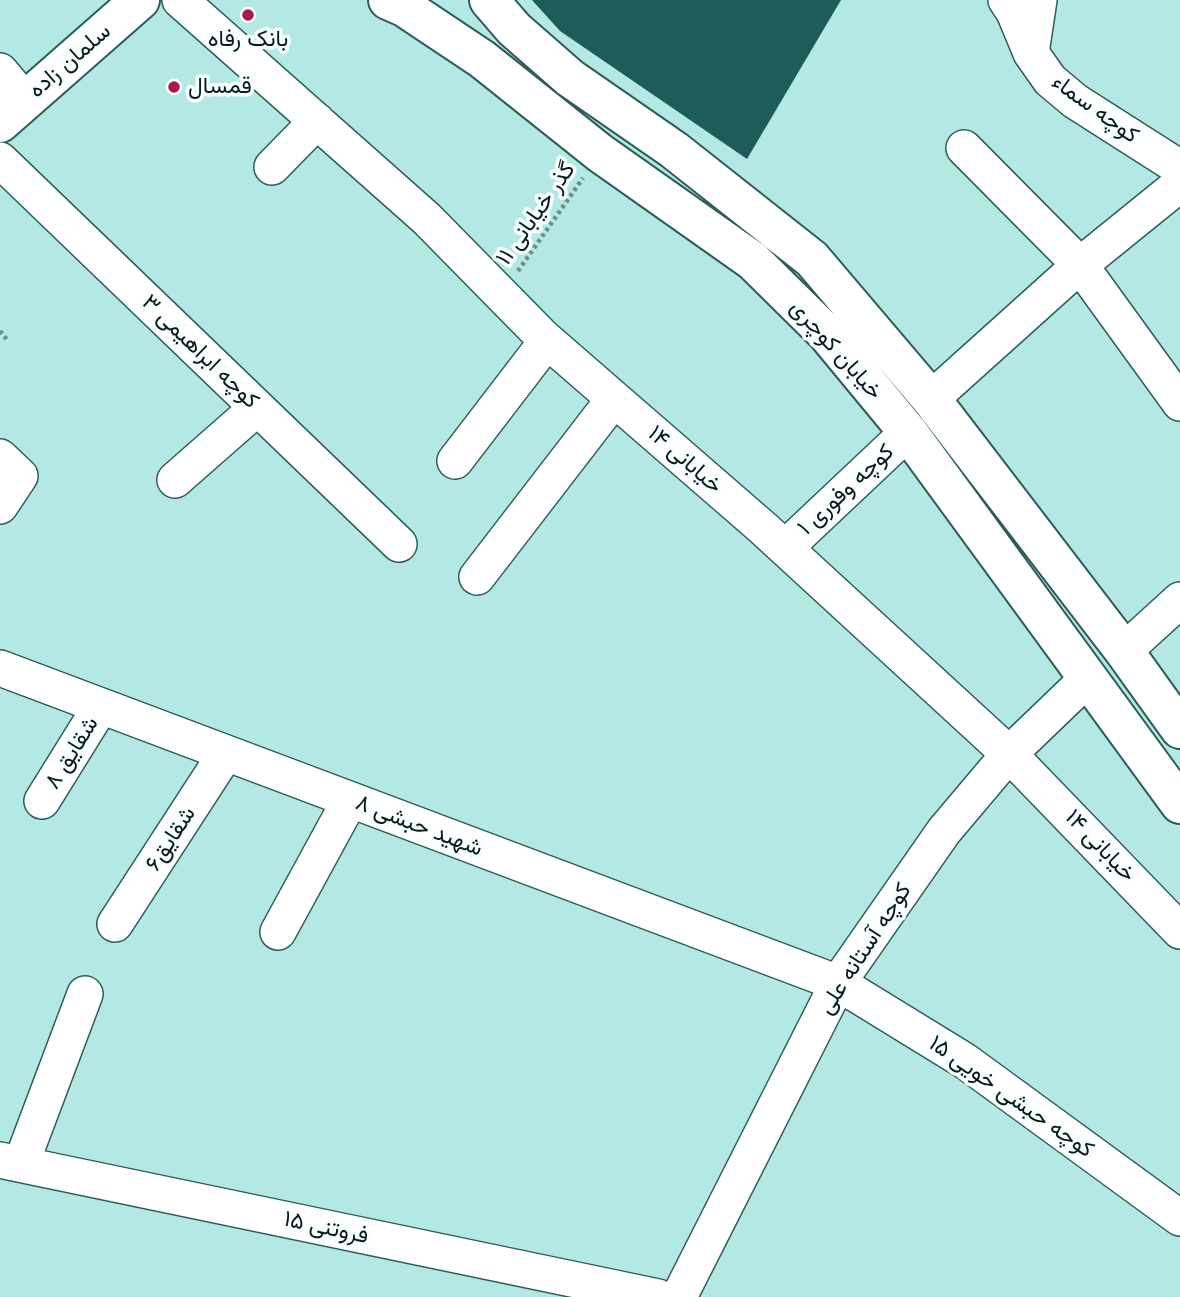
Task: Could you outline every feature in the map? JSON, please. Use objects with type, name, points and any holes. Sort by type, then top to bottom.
[{"type":"main road","name":"سلمان زاده","points":[[12,112],[140,0]]},
{"type":"main road","name":"خیابان کوچری","points":[[488,0],[514,29],[570,78],[674,149],[812,259],[931,399],[1124,651],[1180,729]]},
{"type":"main road","name":"خیابان کوچری","points":[[397,2],[482,59],[600,153],[753,261],[827,334],[908,432],[1180,804]]},
{"type":"street","name":"خیابانی ۱۴","points":[[180,0],[426,219],[547,341],[785,548],[1009,754],[1180,931]]},
{"type":"street","name":"کوچه سماء","points":[[1006,0],[1014,12],[1031,53],[1050,80],[1075,101],[1180,168]]},
{"type":"street","points":[[1031,53],[1039,0]]},
{"type":"street","points":[[0,71],[12,112]]},
{"type":"street","points":[[272,167],[317,121]]},
{"type":"street","points":[[964,148],[1080,265],[1180,403]]},
{"type":"street","name":"کوچه ابراهیمی ۳","points":[[0,160],[399,544]]},
{"type":"street","points":[[931,399],[1080,265],[1180,184]]},
{"type":"street","points":[[455,461],[547,341]]},
{"type":"street","points":[[477,577],[614,399]]},
{"type":"street","points":[[175,481],[257,408]]},
{"type":"street","name":"کوچه وفوری ۱","points":[[785,548],[908,432]]},
{"type":"street","points":[[0,457],[20,476],[0,506]]},
{"type":"street","points":[[1124,651],[1180,600]]},
{"type":"street","name":"شهید حبشی ۸","points":[[0,668],[838,983]]},
{"type":"street","name":"کوچه آستانه علی","points":[[663,1296],[838,983],[944,831],[1009,754],[1088,678]]},
{"type":"street","name":"شقایق ۸","points":[[42,801],[101,706]]},
{"type":"street","name":"شقایق۶","points":[[115,924],[226,753]]},
{"type":"street","points":[[278,932],[350,800]]},
{"type":"street","name":"کوچه حبشی خویی ۱۵","points":[[838,983],[965,1061],[1180,1218]]},
{"type":"street","points":[[11,1162],[85,994]]},
{"type":"street","name":"فروتنی ۱۵","points":[[11,1162],[663,1296]]},
{"type":"path","name":"گذر خیابانی ۱۱","points":[[501,295],[600,153]]},
{"type":"path","points":[[0,331],[8,341]]},
{"type":"building","points":[[532,0],[841,0],[747,159],[560,31]]},
{"type":"place","name":"بانک رفاه","points":[[248,15]]},
{"type":"place","name":"قمسال","points":[[174,87]]}]
